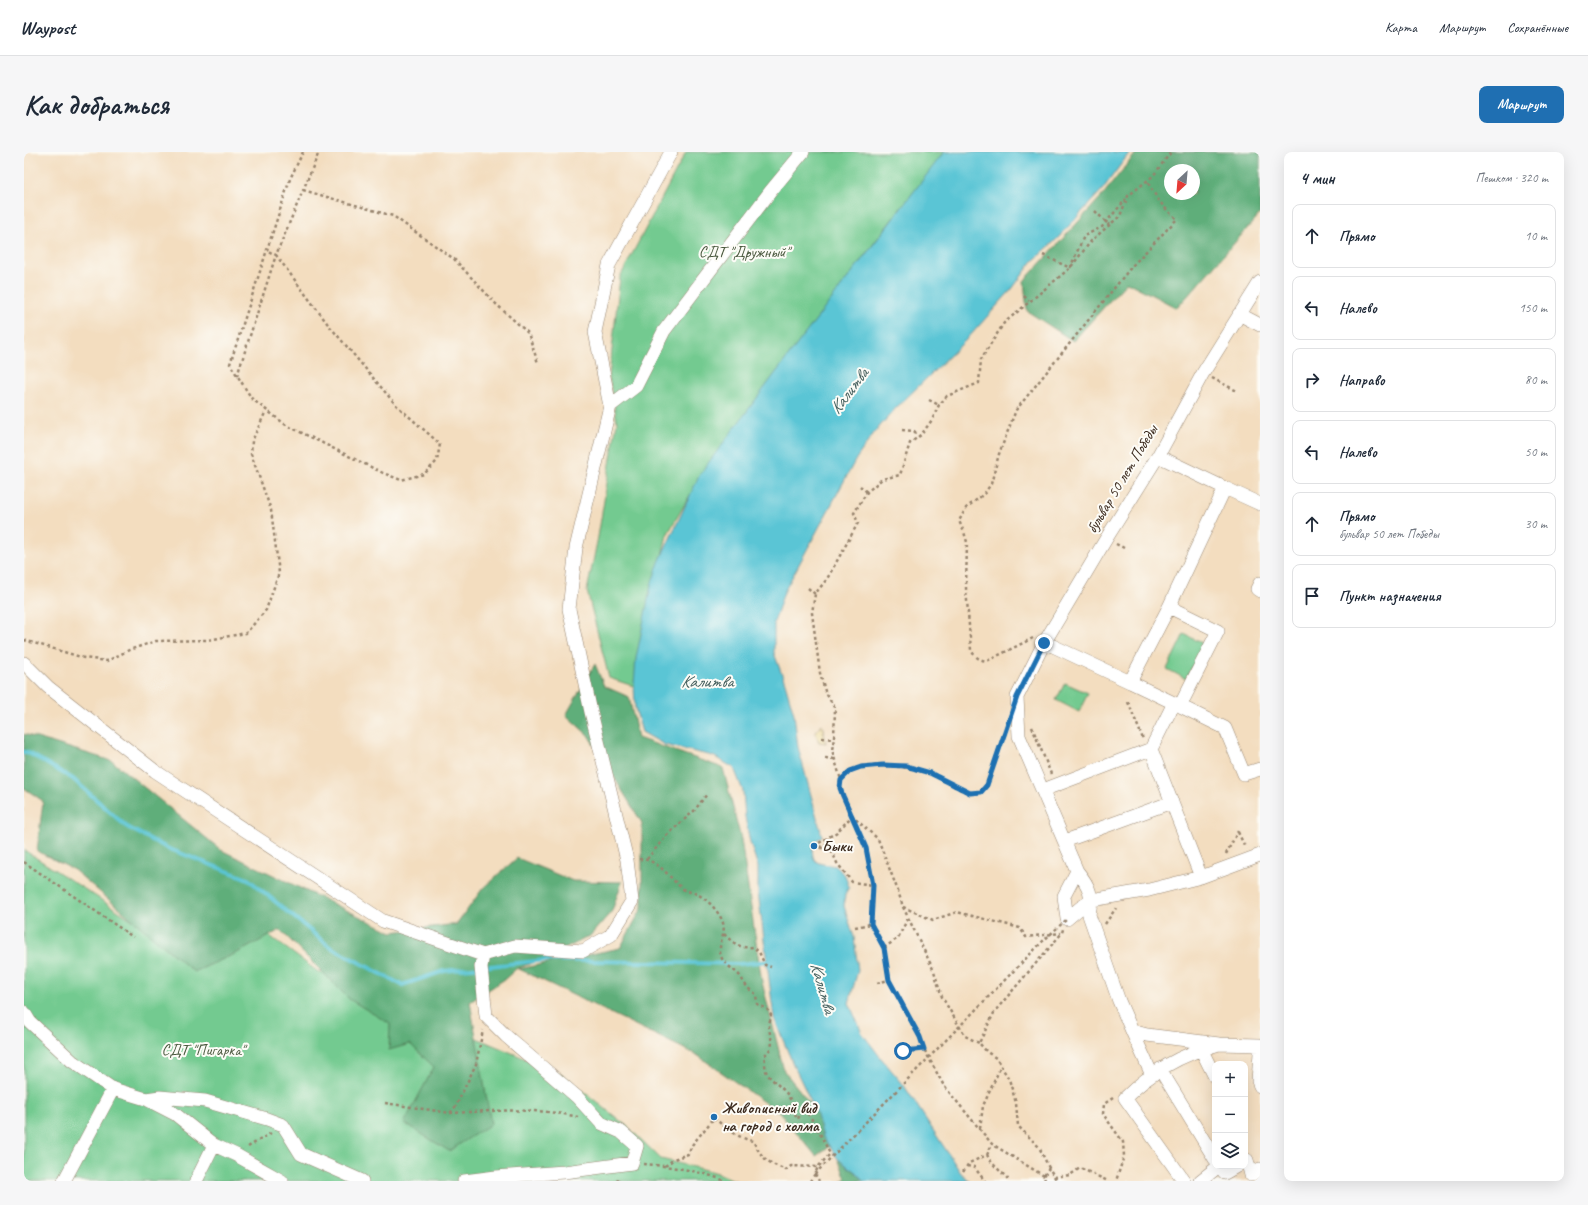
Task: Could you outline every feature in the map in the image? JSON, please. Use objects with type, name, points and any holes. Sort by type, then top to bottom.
[{"type":"street","points":[[24,663],[48,687],[155,771],[383,921],[483,955],[516,946],[583,951],[611,935],[632,901],[627,860],[591,712],[569,609],[576,548],[610,406],[596,332],[610,265],[671,152]]},
{"type":"street","points":[[610,406],[636,386],[664,330],[770,192],[803,152]]},
{"type":"street","name":"бульвар 50 лет Победы","points":[[1049,788],[1019,736],[1017,697],[1039,641],[1158,456],[1203,373],[1260,282]]},
{"type":"street","points":[[1239,314],[1260,325]]},
{"type":"street","points":[[1158,456],[1260,504]]},
{"type":"street","points":[[1130,682],[1169,607],[1225,488]]},
{"type":"street","points":[[1260,583],[1257,589],[1260,591]]},
{"type":"street","points":[[1169,607],[1218,630],[1177,704],[1149,750],[1049,788],[1065,841],[1077,871],[1087,883],[1092,900],[1089,915],[1119,1001],[1132,1031],[1156,1072],[1212,1155]]},
{"type":"street","points":[[1039,641],[1130,682],[1225,728],[1244,774],[1260,769]]},
{"type":"street","points":[[1149,750],[1172,802],[1201,877]]},
{"type":"street","points":[[1065,841],[1172,802]]},
{"type":"street","points":[[1067,919],[1092,900],[1201,877],[1255,856]]},
{"type":"street","points":[[1067,919],[1064,896],[1077,871]]},
{"type":"street","points":[[464,1181],[632,1164],[637,1146],[621,1132],[601,1123],[577,1097],[506,1036],[486,1016],[481,967],[483,955]]},
{"type":"street","points":[[26,1020],[72,1061],[113,1089],[146,1099],[175,1114],[214,1145],[236,1155],[282,1181]]},
{"type":"street","points":[[1132,1031],[1147,1035],[1219,1044],[1260,1046]]},
{"type":"street","points":[[1184,1181],[1125,1098],[1137,1085],[1156,1072],[1201,1049],[1219,1044]]},
{"type":"street","points":[[1201,1049],[1212,1072]]},
{"type":"street","points":[[1260,1053],[1258,1081],[1260,1086]]},
{"type":"street","points":[[64,1181],[113,1089]]},
{"type":"street","points":[[146,1099],[160,1097],[205,1101],[267,1118],[283,1125],[301,1154],[362,1181]]},
{"type":"street","points":[[196,1181],[214,1145]]},
{"type":"street","points":[[1248,1167],[1255,1175]]},
{"type":"street","points":[[1200,1181],[1215,1169]]},
{"type":"street","points":[[1222,1169],[1225,1173],[1231,1169]]},
{"type":"path","points":[[266,250],[276,255],[327,323],[396,405],[440,444],[437,461],[424,474],[401,480],[383,473],[286,425],[252,399],[230,364],[266,250],[290,179],[303,152]]},
{"type":"path","points":[[237,376],[276,255],[319,152]]},
{"type":"path","points":[[1070,268],[1084,236],[1102,227],[1128,196],[1153,176],[1171,152]]},
{"type":"path","points":[[1039,641],[987,662],[979,660],[974,655],[971,650],[966,588],[967,542],[959,521],[966,508],[984,494],[991,484],[999,454],[1016,410],[1132,266],[1177,219],[1165,209],[1155,196],[1147,180]]},
{"type":"path","points":[[303,190],[393,216],[454,259],[496,304],[528,334],[538,363]]},
{"type":"path","points":[[1044,1176],[992,1144],[944,1086],[924,1049],[920,1037],[889,980],[884,948],[871,924],[873,885],[866,848],[840,788],[841,780],[832,750],[836,709],[825,691],[820,673],[812,613],[815,594],[828,579],[858,523],[854,513],[867,492],[882,479],[900,475],[910,443],[919,436],[932,420],[939,405],[947,396],[978,384],[981,359],[1004,323],[1070,268],[1092,240],[1120,216],[1128,196]]},
{"type":"path","points":[[1095,212],[1109,226]]},
{"type":"path","points":[[1043,256],[1070,268]]},
{"type":"path","points":[[1024,296],[1029,301]]},
{"type":"path","points":[[1203,373],[1237,391]]},
{"type":"path","points":[[930,400],[939,405]]},
{"type":"path","points":[[24,640],[84,658],[106,661],[129,650],[156,641],[208,640],[246,633],[266,610],[279,573],[272,510],[251,454],[252,441],[266,410]]},
{"type":"path","points":[[902,430],[914,431],[919,436]]},
{"type":"path","points":[[860,486],[867,492]]},
{"type":"path","points":[[808,588],[815,594]]},
{"type":"path","points":[[1128,702],[1149,750]]},
{"type":"path","points":[[1030,724],[1052,778],[1049,788]]},
{"type":"path","points":[[841,780],[850,771],[861,767],[883,765],[906,766],[930,773],[970,793],[981,792],[987,785],[1007,727]]},
{"type":"path","points":[[822,738],[834,739]]},
{"type":"path","points":[[825,758],[835,759]]},
{"type":"path","points":[[647,859],[667,835],[694,811],[707,794]]},
{"type":"path","points":[[814,846],[838,832],[852,816]]},
{"type":"path","points":[[852,816],[878,839],[903,907],[934,971],[942,997],[965,1036],[979,1043],[987,1052],[996,1058],[1009,1079],[1016,1103],[1018,1126],[1039,1147],[1057,1181]]},
{"type":"path","points":[[1218,870],[1238,831],[1255,856]]},
{"type":"path","points":[[828,838],[828,843],[818,848],[828,848],[833,854],[837,863],[852,882],[873,885]]},
{"type":"path","points":[[635,863],[639,859],[647,859],[661,867],[684,890],[698,894],[715,908],[722,919],[724,934],[720,951],[725,964],[740,976],[747,988],[756,994],[757,1004],[767,1009],[771,1016],[769,1026],[773,1043],[770,1050],[764,1056],[766,1071],[770,1078],[776,1081],[787,1093],[794,1114],[798,1119],[802,1109],[804,1109],[808,1114],[817,1126],[830,1154],[818,1167],[815,1174]]},
{"type":"path","points":[[24,862],[133,937]]},
{"type":"path","points":[[1097,936],[1125,894]]},
{"type":"path","points":[[903,907],[934,920],[957,912],[1020,928],[1026,937],[1062,933]]},
{"type":"path","points":[[884,948],[898,938],[908,918]]},
{"type":"path","points":[[979,1043],[995,1011],[1062,933],[1067,919]]},
{"type":"path","points":[[810,1181],[815,1174],[1043,941],[1067,919]]},
{"type":"path","points":[[855,927],[871,924]]},
{"type":"path","points":[[724,934],[730,940],[744,948],[753,947],[759,952],[764,965],[771,967]]},
{"type":"path","points":[[877,983],[889,980]]},
{"type":"path","points":[[450,1113],[456,1106],[476,1064],[486,1016]]},
{"type":"path","points":[[903,1051],[924,1049]]},
{"type":"path","points":[[980,1129],[983,1106],[1001,1066]]},
{"type":"path","points":[[1116,1181],[1124,1156],[1123,1142],[1103,1114],[1104,1104],[1120,1094],[1125,1098]]},
{"type":"path","points":[[385,1103],[450,1113],[506,1110],[558,1112],[579,1117]]},
{"type":"path","points":[[665,1166],[674,1159],[688,1154],[692,1145],[714,1118],[729,1131],[746,1140],[753,1141],[762,1156],[771,1164],[786,1170],[791,1166],[818,1167]]},
{"type":"path","points":[[236,1155],[283,1125]]},
{"type":"path","points":[[963,1172],[969,1163],[987,1155],[992,1144]]},
{"type":"path","points":[[987,1155],[992,1163],[1010,1181]]},
{"type":"path","points":[[632,1164],[665,1166],[716,1177],[725,1181]]},
{"type":"path","points":[[967,1166],[974,1167],[985,1181]]},
{"type":"path","points":[[1045,1181],[1044,1176],[1049,1168]]},
{"type":"path","points":[[1054,1177],[1070,1175],[1080,1168],[1108,1181]]},
{"type":"path","points":[[815,1174],[819,1181]]},
{"type":"green space","name":"СДТ \"Дружный\"","points":[[686,152],[950,152],[906,201],[773,377],[701,476],[667,535],[641,646],[642,689],[609,678],[587,591],[598,537],[617,422],[609,377],[620,277]]},
{"type":"green space","points":[[1137,152],[1260,152],[1260,214],[1177,308],[1127,282],[1073,341],[1027,311],[1024,281],[1101,197]]},
{"type":"green space","points":[[1184,634],[1204,644],[1186,679],[1167,669]]},
{"type":"green space","points":[[595,664],[604,686],[629,697],[638,738],[723,768],[741,839],[762,982],[784,1071],[839,1139],[816,1156],[782,1115],[697,1055],[519,969],[620,948],[642,908],[642,823],[588,735],[566,715]]},
{"type":"green space","points":[[1065,683],[1088,693],[1079,712],[1056,700]]},
{"type":"green space","points":[[24,734],[112,761],[221,850],[392,932],[457,924],[483,888],[517,858],[573,881],[622,882],[612,911],[590,936],[553,955],[516,969],[505,979],[470,1002],[491,1124],[449,1151],[404,1123],[434,1067],[410,1044],[389,1050],[390,1024],[349,999],[280,930],[239,952],[194,972],[74,870],[37,851],[43,801],[24,788]]},
{"type":"green space","name":"СДТ \"Пигарка\"","points":[[24,850],[148,930],[217,897],[317,971],[562,1074],[628,1127],[661,1159],[718,1173],[736,1181],[24,1181]]},
{"type":"green space","points":[[838,1159],[858,1174],[863,1181],[841,1181],[846,1178]]},
{"type":"sand","points":[[822,724],[826,743],[819,742],[815,731]]},
{"type":"water","name":"Калитва","points":[[944,152],[1130,152],[1102,190],[1057,239],[1032,262],[1012,289],[968,338],[895,409],[874,433],[856,459],[784,592],[774,622],[774,653],[794,714],[798,747],[822,836],[813,843],[812,850],[814,860],[820,863],[836,866],[845,876],[849,887],[845,894],[844,906],[854,937],[858,970],[849,1003],[862,1033],[903,1084],[961,1173],[970,1181],[863,1181],[858,1174],[838,1159],[823,1137],[816,1112],[793,1064],[774,1018],[758,892],[758,867],[750,842],[745,817],[743,791],[734,768],[713,756],[665,745],[642,732],[635,708],[634,684],[636,658],[651,585],[659,562],[700,474]]},
{"type":"waterway","points":[[24,752],[27,752],[73,779],[127,827],[167,848],[248,879],[330,947],[402,985],[444,971],[546,960],[738,964],[770,961]]},
{"type":"place","name":"Быки","points":[[814,846]]},
{"type":"place","name":"Живописный вид на город с холма","points":[[714,1117]]},
{"type":"route","points":[[903,1051],[924,1049],[920,1037],[889,980],[884,948],[871,924],[873,885],[866,848],[840,788],[841,780],[850,771],[861,767],[883,765],[906,766],[930,773],[970,793],[981,792],[987,785],[1017,697],[1044,643]]}]
